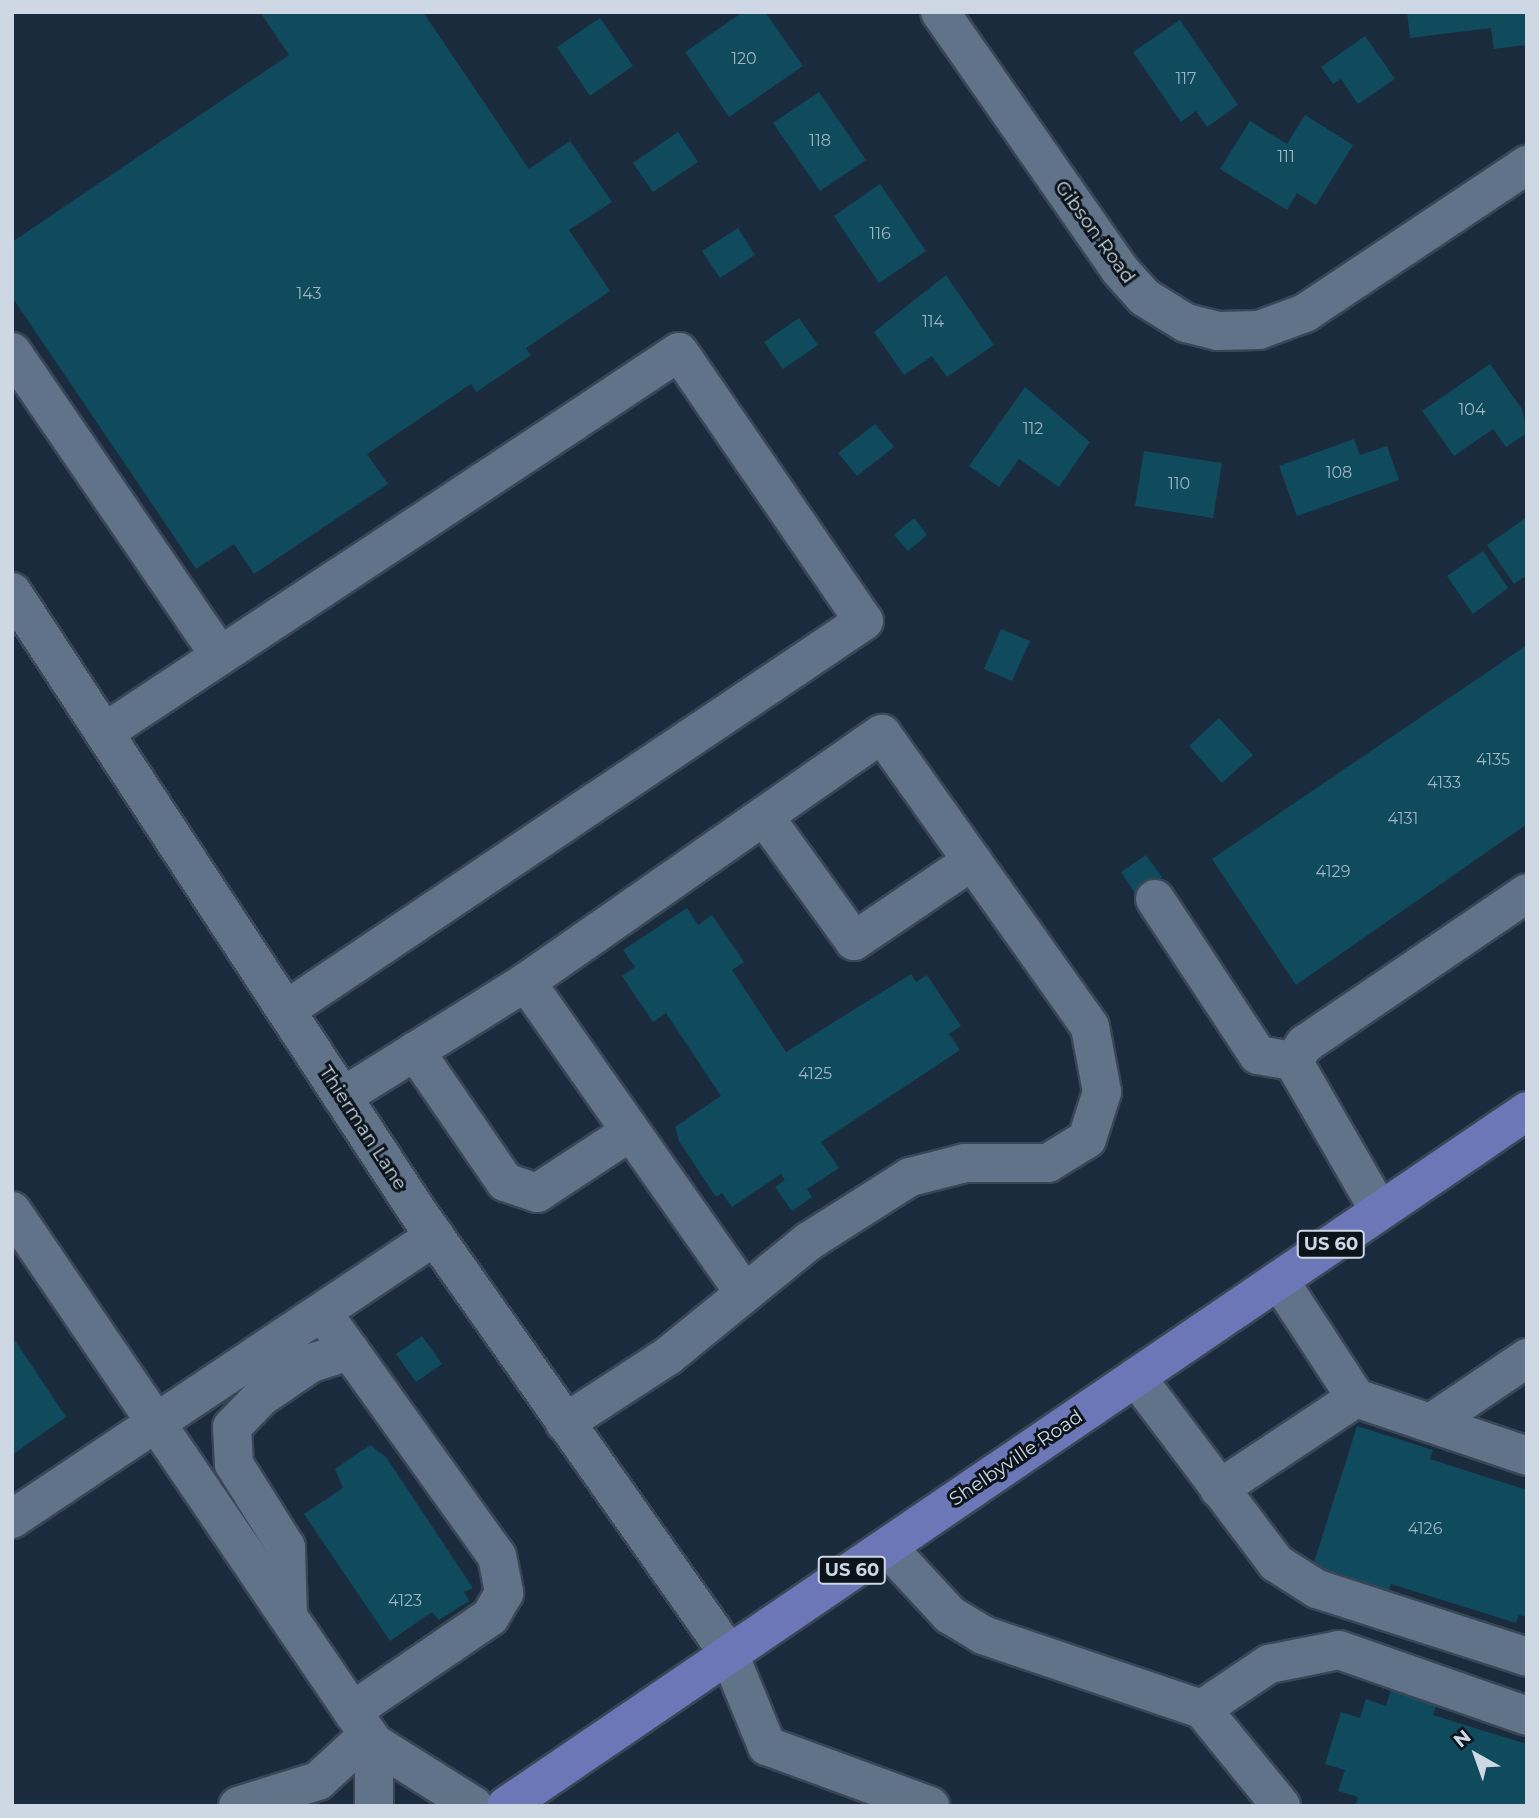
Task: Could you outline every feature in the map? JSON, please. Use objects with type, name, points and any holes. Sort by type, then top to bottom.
[{"type":"main road","name":"Shelbyville Road","points":[[506,1806],[1527,1111]]},
{"type":"street","name":"Gibson Road","points":[[940,12],[1119,270],[1144,297],[1186,323],[1218,331],[1259,330],[1306,313],[1527,165]]},
{"type":"street","points":[[12,352],[220,656]]},
{"type":"street","points":[[104,733],[679,352],[864,621],[286,1010]]},
{"type":"street","name":"Thierman Lane","points":[[12,592],[435,1237],[729,1654],[767,1746],[930,1806]]},
{"type":"street","points":[[342,1097],[526,982],[882,734],[1090,1027],[1102,1092],[1087,1139],[1048,1163],[965,1163],[910,1177],[743,1291],[668,1356],[565,1423]]},
{"type":"street","points":[[764,816],[854,941],[972,861]]},
{"type":"street","points":[[1293,1060],[1305,1044],[1527,893]]},
{"type":"street","points":[[1155,899],[1258,1055],[1293,1060]]},
{"type":"street","points":[[526,982],[743,1291]]},
{"type":"street","points":[[415,1051],[505,1182],[537,1193],[630,1132]]},
{"type":"street","points":[[1293,1060],[1379,1210]]},
{"type":"street","points":[[12,1212],[365,1729],[474,1806]]},
{"type":"street","points":[[12,1519],[435,1237]]},
{"type":"street","points":[[1279,1280],[1356,1398],[1526,1455]]},
{"type":"street","points":[[238,1806],[318,1781],[365,1729],[490,1617],[504,1593],[497,1556],[322,1312]]},
{"type":"street","points":[[288,1616],[286,1547],[234,1464],[232,1427],[261,1396],[311,1363],[350,1351]]},
{"type":"street","points":[[1431,1423],[1527,1358]]},
{"type":"street","points":[[1136,1377],[1276,1563],[1317,1590],[1527,1657]]},
{"type":"street","points":[[1219,1489],[1356,1398]]},
{"type":"street","points":[[887,1547],[950,1615],[984,1635],[1202,1709],[1281,1806]]},
{"type":"street","points":[[1202,1709],[1269,1664],[1339,1650],[1527,1716]]},
{"type":"street","points":[[365,1729],[374,1806]]},
{"type":"building","points":[[260,12],[423,12],[529,169],[570,141],[612,202],[569,230],[610,291],[526,348],[531,355],[476,392],[471,384],[367,454],[388,484],[254,574],[234,544],[196,569],[12,297],[12,242],[289,55]]},
{"type":"building","points":[[743,12],[765,12],[803,66],[729,117],[685,52]]},
{"type":"building","points":[[1407,12],[1525,12],[1527,45],[1494,49],[1491,28],[1410,38]]},
{"type":"building","points":[[600,18],[633,66],[590,96],[557,47]]},
{"type":"building","points":[[1180,20],[1238,105],[1207,127],[1196,111],[1181,122],[1133,52]]},
{"type":"building","points":[[1365,36],[1395,79],[1358,104],[1341,79],[1333,84],[1321,67]]},
{"type":"building","points":[[819,92],[866,160],[820,191],[773,123]]},
{"type":"building","points":[[1305,115],[1353,145],[1316,205],[1297,193],[1287,210],[1220,169],[1250,121],[1287,144]]},
{"type":"building","points":[[678,132],[698,162],[653,192],[633,163]]},
{"type":"building","points":[[880,184],[926,251],[879,283],[834,216]]},
{"type":"building","points":[[738,228],[755,255],[720,278],[702,251]]},
{"type":"building","points":[[946,275],[994,345],[947,377],[932,356],[904,375],[874,332]]},
{"type":"building","points":[[799,318],[818,345],[783,369],[764,342]]},
{"type":"building","points":[[1490,364],[1522,409],[1527,433],[1506,447],[1493,429],[1454,456],[1422,411]]},
{"type":"building","points":[[1025,387],[1090,442],[1059,487],[1019,459],[999,487],[969,466]]},
{"type":"building","points":[[875,424],[894,447],[857,476],[838,453]]},
{"type":"building","points":[[1354,439],[1360,455],[1387,446],[1399,480],[1297,516],[1279,466]]},
{"type":"building","points":[[1144,451],[1222,463],[1213,518],[1135,506]]},
{"type":"building","points":[[1527,517],[1527,575],[1514,584],[1487,545]]},
{"type":"building","points":[[914,518],[927,535],[908,551],[894,535]]},
{"type":"building","points":[[1483,551],[1508,588],[1473,614],[1447,576]]},
{"type":"building","points":[[1001,629],[1030,641],[1012,681],[984,669]]},
{"type":"building","points":[[1527,645],[1527,824],[1296,985],[1212,859]]},
{"type":"building","points":[[1219,718],[1253,755],[1222,783],[1189,746]]},
{"type":"building","points":[[1146,855],[1162,877],[1136,895],[1121,872]]},
{"type":"building","points":[[687,908],[698,925],[712,915],[744,962],[732,970],[786,1052],[911,974],[916,982],[927,975],[961,1026],[949,1034],[960,1050],[821,1142],[839,1168],[807,1189],[812,1197],[792,1211],[775,1187],[785,1180],[781,1174],[732,1207],[722,1193],[716,1197],[679,1141],[675,1127],[721,1096],[666,1013],[653,1022],[622,976],[635,967],[623,950]]},
{"type":"building","points":[[12,1336],[66,1417],[12,1455]]},
{"type":"building","points":[[422,1336],[442,1364],[416,1382],[396,1354]]},
{"type":"building","points":[[1357,1426],[1433,1450],[1430,1459],[1527,1490],[1527,1617],[1519,1615],[1516,1623],[1391,1584],[1388,1593],[1312,1569]]},
{"type":"building","points":[[370,1445],[386,1457],[473,1588],[464,1592],[469,1601],[439,1620],[432,1612],[390,1641],[304,1514],[343,1488],[335,1469]]},
{"type":"building","points":[[1393,1683],[1439,1697],[1433,1715],[1527,1744],[1527,1806],[1355,1806],[1358,1797],[1338,1791],[1345,1770],[1325,1764],[1341,1712],[1360,1718],[1366,1699],[1386,1706]]}]
